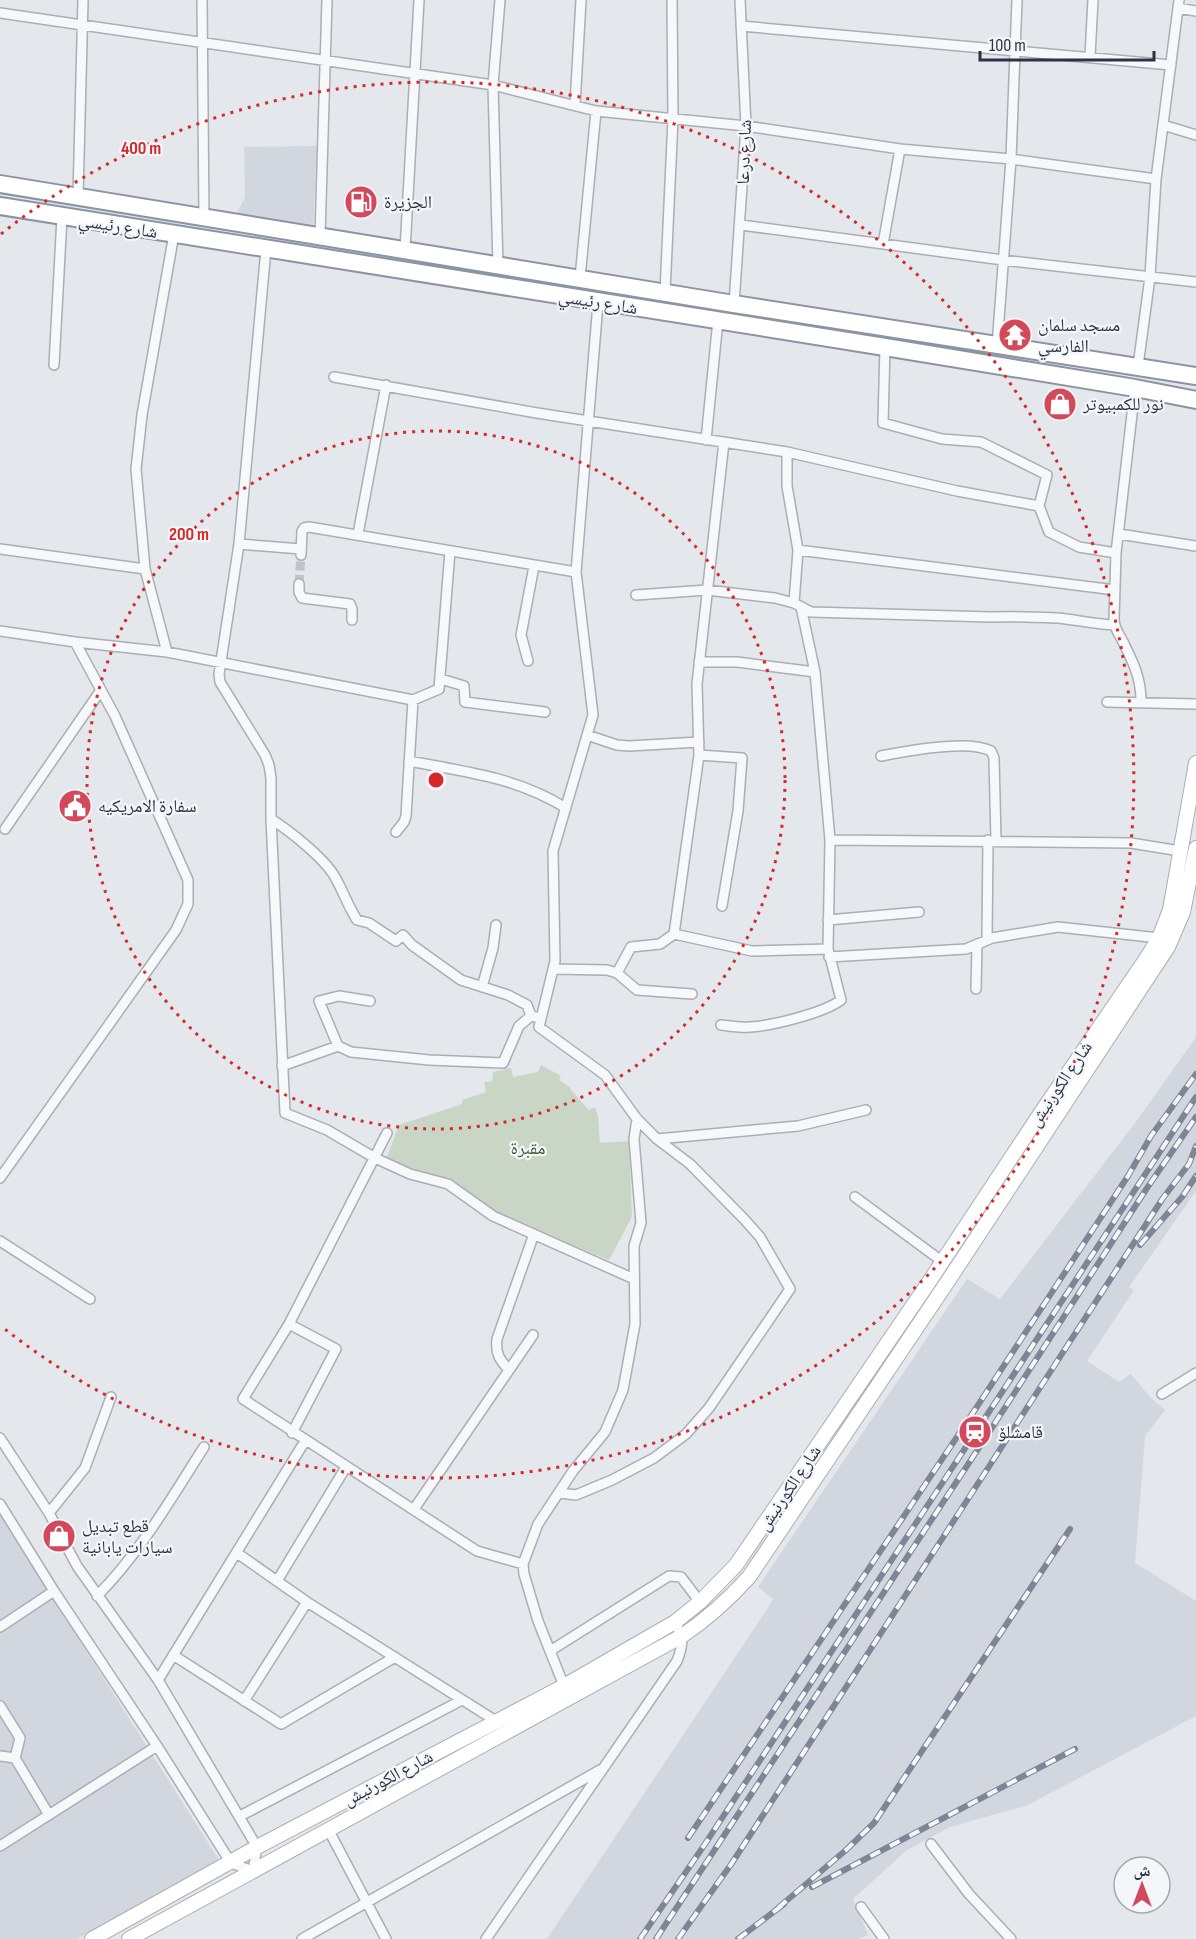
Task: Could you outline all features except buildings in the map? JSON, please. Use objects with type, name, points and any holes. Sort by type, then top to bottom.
[{"type":"highway","name":"شارع رئيسي","points":[[0,184],[734,304],[1196,376]]},
{"type":"highway","name":"شارع رئيسي","points":[[0,206],[885,347],[1196,400]]},
{"type":"highway","points":[[588,279],[596,302]]},
{"type":"highway","points":[[1160,393],[1196,408]]},
{"type":"street","points":[[78,197],[82,0]]},
{"type":"street","points":[[202,0],[204,218]]},
{"type":"street","points":[[320,237],[327,0]]},
{"type":"street","points":[[405,250],[419,0]]},
{"type":"street","points":[[498,266],[493,85],[500,0]]},
{"type":"street","points":[[575,105],[581,0]]},
{"type":"street","points":[[665,292],[673,119],[672,0]]},
{"type":"street","name":"شارع درعا","points":[[734,304],[746,126],[740,0]]},
{"type":"street","points":[[998,346],[1011,159],[1017,0]]},
{"type":"street","points":[[1090,56],[1093,0]]},
{"type":"street","points":[[1138,366],[1150,277],[1156,179],[1178,4],[1196,11]]},
{"type":"street","points":[[0,13],[493,85],[596,111],[746,126],[900,149],[1011,159],[1156,179]]},
{"type":"street","points":[[741,26],[1171,65]]},
{"type":"street","points":[[588,279],[596,111]]},
{"type":"street","points":[[1163,125],[1196,135]]},
{"type":"street","points":[[883,244],[900,149]]},
{"type":"street","points":[[54,365],[62,217]]},
{"type":"street","points":[[741,225],[1003,261],[1196,282]]},
{"type":"street","points":[[167,652],[145,569],[136,469],[142,415],[174,234]]},
{"type":"street","points":[[266,249],[239,544],[220,682],[265,755],[272,778],[285,1113],[327,1130],[375,1158],[410,1174],[448,1184],[493,1216],[634,1279]]},
{"type":"street","points":[[370,1001],[339,996],[319,1001],[338,1046],[351,1052],[429,1060],[502,1063],[519,1026],[537,1017],[553,969],[555,961],[553,852],[593,715],[576,572],[596,302]]},
{"type":"street","points":[[706,440],[718,320]]},
{"type":"street","points":[[885,347],[883,423],[942,439],[981,442],[1047,475],[1039,506],[1049,532],[1079,547],[1116,553]]},
{"type":"street","points":[[334,377],[588,421],[787,452],[957,491],[1039,506]]},
{"type":"street","points":[[358,534],[386,385]]},
{"type":"street","points":[[1135,388],[1116,553],[1114,625],[1138,675],[1141,702]]},
{"type":"street","points":[[617,973],[631,947],[660,944],[674,934],[699,755],[696,684],[724,442]]},
{"type":"street","points":[[721,1025],[751,1027],[831,1008],[841,1000],[829,953],[830,840],[815,672],[797,605],[798,550],[788,486],[787,452]]},
{"type":"street","points":[[239,544],[301,552],[302,531],[306,527],[576,572]]},
{"type":"street","points":[[1119,534],[1196,546]]},
{"type":"street","points":[[0,549],[145,569]]},
{"type":"street","points":[[798,550],[1115,590]]},
{"type":"street","points":[[0,631],[167,652],[413,700],[439,689],[450,551]]},
{"type":"street","points":[[528,661],[520,635],[534,566]]},
{"type":"street","points":[[299,584],[302,598],[350,604],[352,620]]},
{"type":"street","points":[[636,596],[707,590],[775,598],[811,612],[1058,618],[1114,625]]},
{"type":"street","points":[[0,1178],[164,948],[176,930],[188,904],[188,880],[115,716],[75,642]]},
{"type":"street","points":[[699,662],[737,662],[815,672]]},
{"type":"street","points":[[441,679],[464,686],[465,702],[545,712]]},
{"type":"street","points":[[5,829],[100,690]]},
{"type":"street","points":[[396,832],[406,816],[413,700]]},
{"type":"street","points":[[1107,702],[1196,704]]},
{"type":"street","points":[[587,735],[617,745],[629,746],[699,742]]},
{"type":"street","points":[[881,756],[941,747],[984,748],[991,751],[994,758],[987,939]]},
{"type":"street","points":[[699,755],[742,758],[738,811],[722,906]]},
{"type":"street","points":[[409,761],[500,778],[543,795],[566,808]]},
{"type":"street","name":"شارع الكورنيش","points":[[92,1939],[257,1847],[564,1686],[675,1622],[700,1602],[736,1565],[1159,938],[1170,910],[1193,792],[1196,763]]},
{"type":"street","points":[[272,819],[291,832],[334,876],[357,920],[369,923],[396,941],[403,935],[412,945],[461,980],[508,995],[527,1005],[537,1017],[539,1027],[605,1075],[637,1119],[657,1139],[690,1164],[760,1237],[790,1288],[709,1408],[686,1434],[654,1458],[620,1476],[576,1495],[559,1493]]},
{"type":"street","points":[[830,840],[1131,843],[1180,851]]},
{"type":"street","name":"شارع الكورنيش","points":[[129,1939],[682,1636],[727,1600],[749,1577],[944,1288],[1168,946],[1183,912],[1196,848]]},
{"type":"street","points":[[828,920],[919,912]]},
{"type":"street","points":[[482,987],[493,948],[496,926]]},
{"type":"street","points":[[674,934],[752,951],[829,953],[966,950],[987,939],[1058,927],[1159,938]]},
{"type":"street","points":[[976,945],[976,989]]},
{"type":"street","points":[[553,969],[608,970],[617,973],[637,990],[692,994]]},
{"type":"street","points":[[282,1066],[338,1046]]},
{"type":"street","points":[[657,1139],[798,1126],[866,1110]]},
{"type":"street","points":[[564,1686],[538,1621],[523,1564],[533,1533],[573,1471],[605,1432],[623,1390],[635,1324],[634,1246],[641,1223],[634,1139],[637,1119]]},
{"type":"street","points":[[387,1133],[290,1324],[243,1399],[292,1433],[477,1551],[523,1564]]},
{"type":"street","points":[[855,1197],[942,1262]]},
{"type":"street","points":[[509,1370],[498,1358],[497,1340],[534,1234]]},
{"type":"street","points":[[0,1241],[90,1299]]},
{"type":"street","points":[[290,1324],[336,1349],[292,1433]]},
{"type":"street","points":[[414,1509],[533,1335]]},
{"type":"street","points":[[1162,1394],[1196,1373]]},
{"type":"street","points":[[49,1513],[85,1468],[111,1397]]},
{"type":"street","points":[[0,1438],[49,1513],[77,1566],[158,1680],[240,1816],[257,1847],[253,1871],[231,1863],[0,1504]]},
{"type":"street","points":[[158,1680],[305,1441]]},
{"type":"street","points":[[98,1596],[112,1581],[162,1511],[204,1447]]},
{"type":"street","points":[[277,1581],[346,1467]]},
{"type":"street","points":[[237,1553],[308,1602],[496,1721]]},
{"type":"street","points":[[550,1651],[669,1576],[681,1577],[700,1602]]},
{"type":"street","points":[[0,1627],[54,1591]]},
{"type":"street","points":[[244,1701],[308,1602]]},
{"type":"street","points":[[486,1939],[677,1661],[682,1649],[682,1636],[675,1622]]},
{"type":"street","points":[[173,1656],[281,1724],[395,1658]]},
{"type":"street","points":[[240,1816],[462,1700]]},
{"type":"street","points":[[0,1706],[20,1738],[15,1758],[49,1815]]},
{"type":"street","points":[[0,1846],[157,1746]]},
{"type":"street","points":[[0,1756],[15,1758]]},
{"type":"street","points":[[302,1939],[603,1769]]},
{"type":"street","points":[[328,1829],[386,1939]]},
{"type":"street","points":[[931,1844],[969,1894],[1011,1939]]},
{"type":"street","points":[[861,1907],[884,1939]]},
{"type":"shaded area","points":[[317,146],[313,226],[236,215],[245,197],[244,147]]},
{"type":"shaded area","points":[[1196,1037],[1196,1191],[1129,1287],[1134,1290],[1087,1361],[1119,1382],[1131,1374],[1151,1398],[1165,1410],[1145,1436],[1135,1563],[1196,1601],[1196,1716],[1028,1805],[950,1827],[907,1850],[853,1899],[868,1935],[859,1939],[547,1939],[768,1608],[773,1599],[758,1587],[967,1279],[1000,1299],[1138,1119]]},
{"type":"shaded area","points":[[0,1515],[219,1860],[77,1939],[0,1939]]},
{"type":"green space","name":"مقبرة","points":[[541,1065],[561,1076],[559,1080],[571,1088],[589,1110],[595,1107],[600,1143],[629,1141],[632,1217],[609,1260],[502,1217],[451,1180],[414,1172],[387,1157],[399,1125],[462,1104],[462,1100],[486,1092],[484,1082],[492,1081],[493,1072],[511,1068],[513,1077],[538,1072]]},
{"type":"tunnel","points":[[299,584],[301,555]]},
{"type":"railway","points":[[688,1838],[965,1425],[1128,1176],[1151,1136],[1196,1074]]},
{"type":"railway","points":[[640,1939],[703,1847],[1196,1097]]},
{"type":"railway","points":[[656,1939],[1147,1188],[1196,1117]]},
{"type":"railway","points":[[678,1939],[732,1863],[1163,1198],[1189,1164],[1196,1146]]},
{"type":"railway","points":[[1140,1245],[1182,1197],[1196,1176]]},
{"type":"railway","points":[[778,1908],[874,1823],[1070,1529]]},
{"type":"railway","points":[[812,1887],[1075,1749]]},
{"type":"railway","points":[[738,1939],[784,1904]]},
{"type":"place","name":"الجزيرة","points":[[361,202]]},
{"type":"place","name":"مسجد سلمان الفارسي","points":[[1015,335]]},
{"type":"place","name":"نور للكمبيوتر","points":[[1060,404]]},
{"type":"place","name":"سفارة الامريكيه","points":[[75,806]]},
{"type":"place","name":"قامشلۆ","points":[[975,1432]]},
{"type":"place","name":"قطع تبديل سيارات يابانية","points":[[59,1536]]}]
